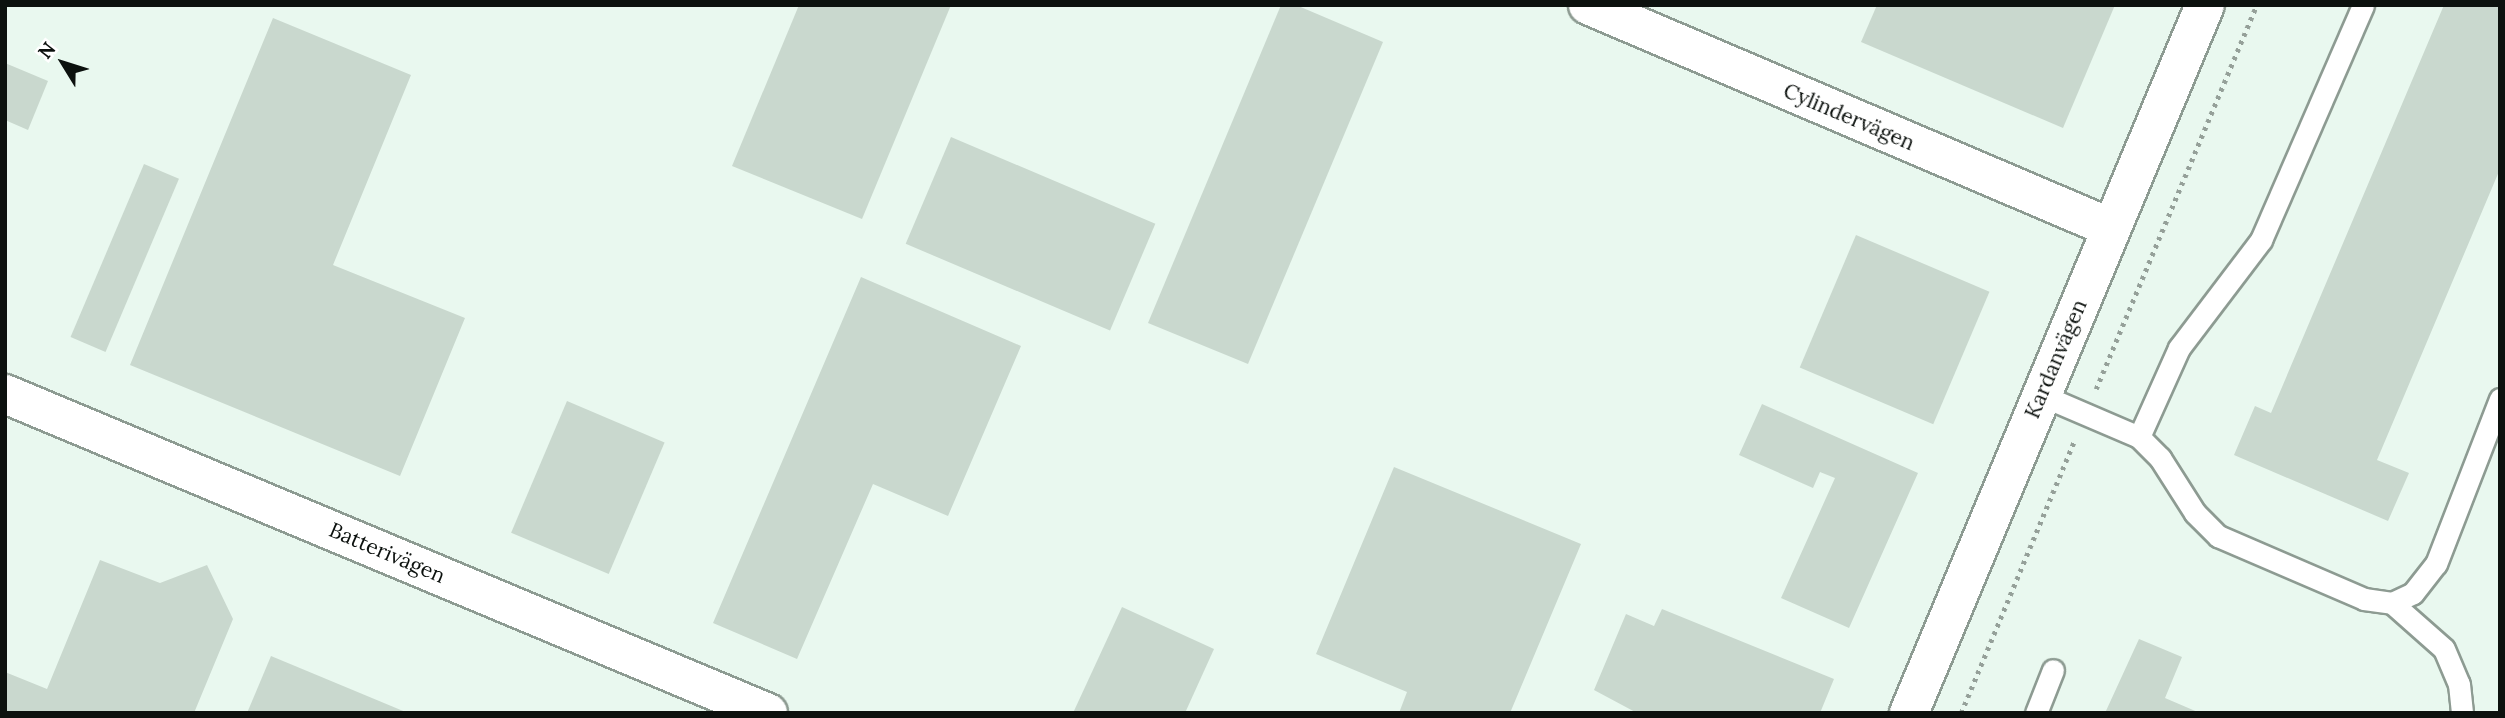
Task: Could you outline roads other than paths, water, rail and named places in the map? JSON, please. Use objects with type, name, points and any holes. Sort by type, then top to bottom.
[{"type":"street","name":"Cylindervägen","points":[[1588,5],[2111,228]]},
{"type":"street","name":"Kardanvägen","points":[[1909,713],[2205,5]]},
{"type":"street","name":"Batterivägen","points":[[5,394],[768,713]]},
{"type":"lane","points":[[2138,437],[2179,348],[2261,240],[2362,5]]},
{"type":"lane","points":[[2041,395],[2138,437],[2160,458],[2195,513],[2218,536],[2364,599],[2392,603],[2444,649],[2459,684],[2462,713]]},
{"type":"lane","points":[[2392,603],[2413,593],[2436,564],[2500,399]]},
{"type":"lane","points":[[2036,713],[2053,670]]}]
